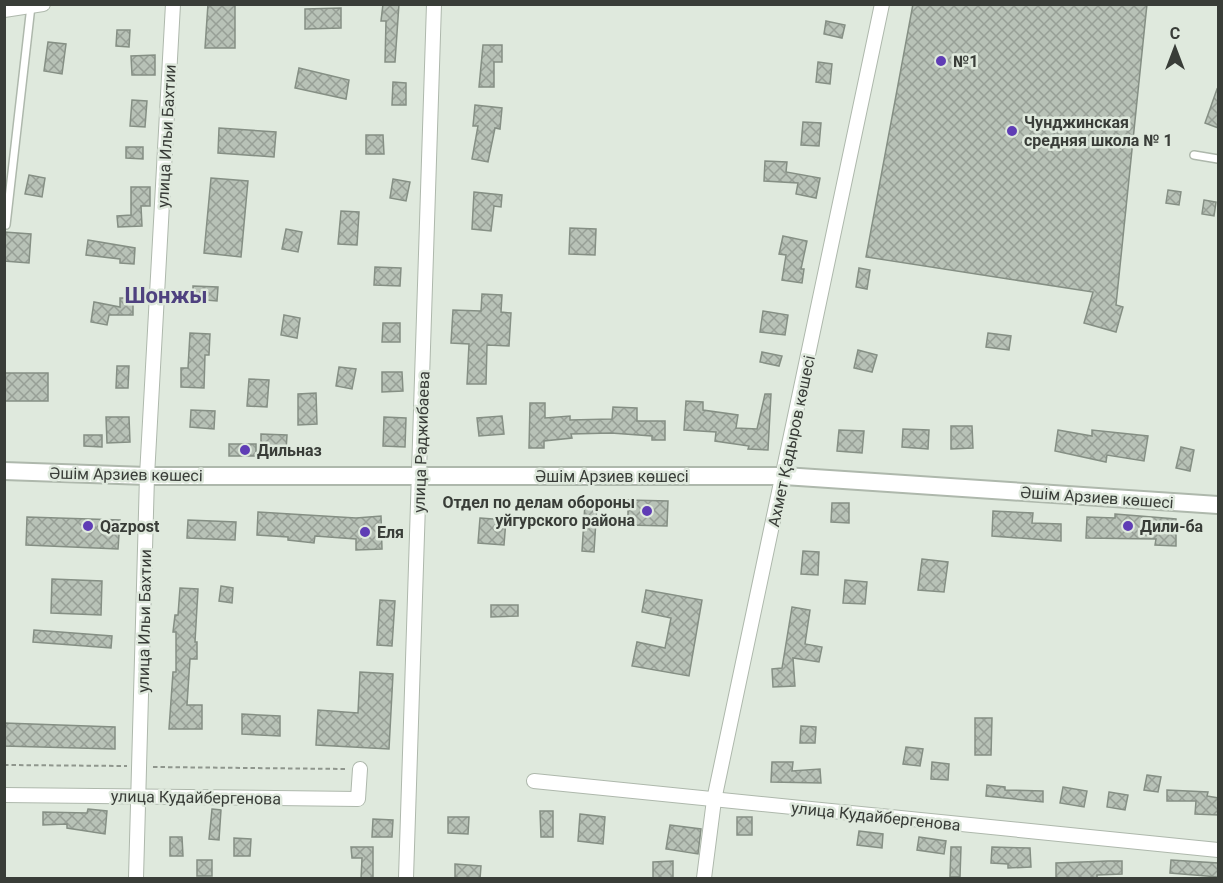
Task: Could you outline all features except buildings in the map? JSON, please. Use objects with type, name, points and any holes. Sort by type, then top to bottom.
[{"type":"street","name":"улица Ильи Бахтии","points":[[136,879],[141,766],[147,476],[173,4]]},
{"type":"street","name":"улица Раджибаева","points":[[406,879],[434,4]]},
{"type":"street","name":"Ахмет Қадыров көшесі","points":[[704,879],[714,800],[882,4]]},
{"type":"street","points":[[4,10],[37,5]]},
{"type":"street","name":"Әшім Арзиев көшесі","points":[[4,471],[147,476],[784,476],[1218,505]]},
{"type":"street","name":"улица Кудайбергенова","points":[[4,795],[358,799],[360,769]]},
{"type":"street","name":"улица Кудайбергенова","points":[[534,781],[1218,850]]},
{"type":"lane","points":[[6,225],[37,5]]},
{"type":"lane","points":[[1194,155],[1218,159]]},
{"type":"path","points":[[4,765],[360,769]]},
{"type":"place","name":"№1","points":[[941,61]]},
{"type":"place","name":"Чунджинская средняя школа № 1","points":[[1012,131]]},
{"type":"place","name":"Дильназ","points":[[245,450]]},
{"type":"place","name":"Отдел по делам обороны уйгурского района","points":[[647,511]]},
{"type":"place","name":"Qazpost","points":[[88,526]]},
{"type":"place","name":"Дили-ба","points":[[1128,526]]},
{"type":"place","name":"Еля","points":[[365,532]]},
{"type":"district","name":"Шонжы","points":[[166,295]]}]
